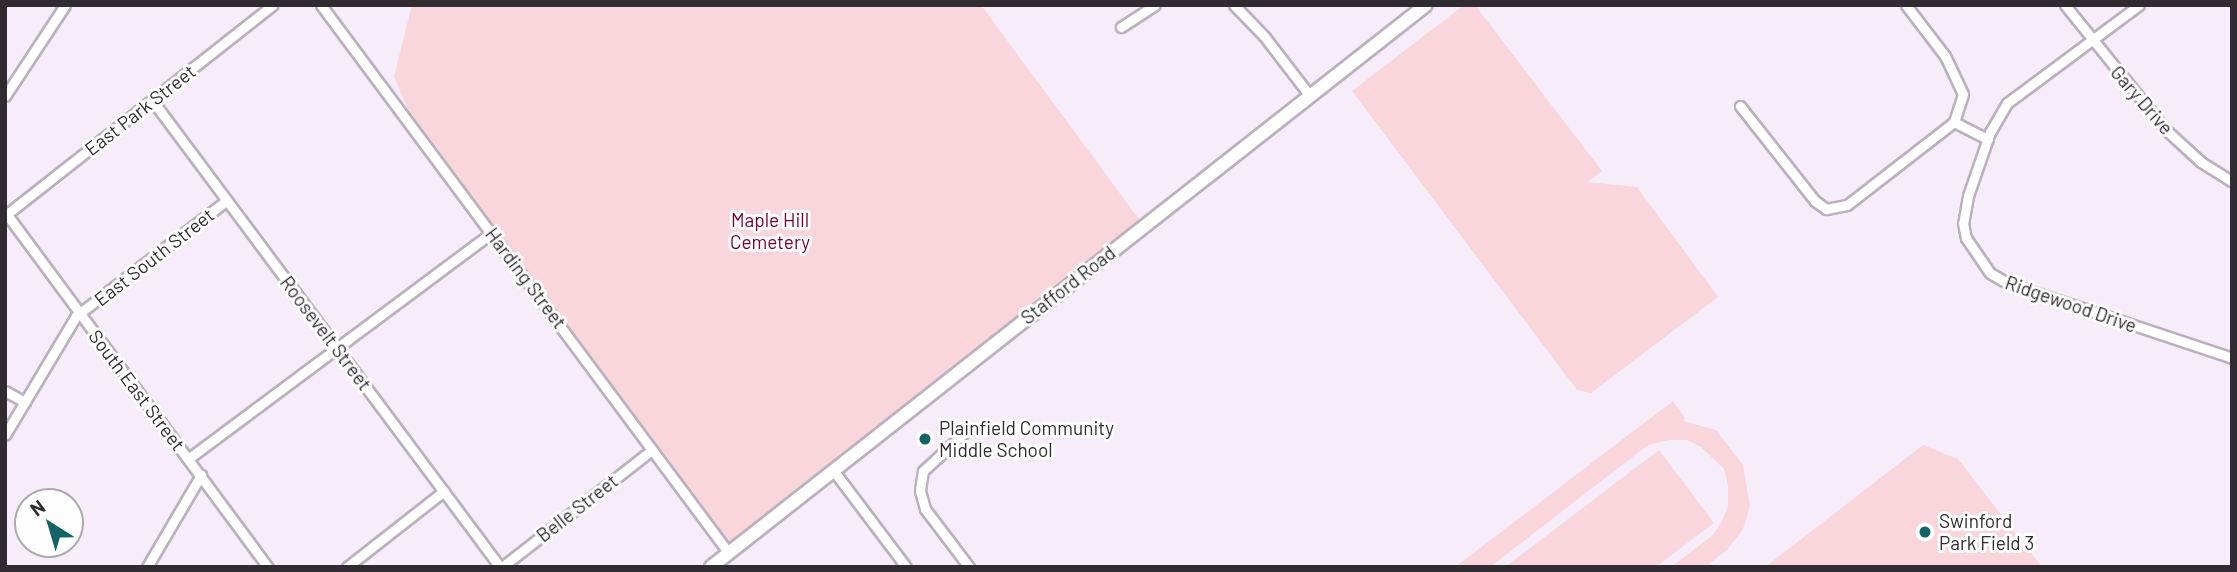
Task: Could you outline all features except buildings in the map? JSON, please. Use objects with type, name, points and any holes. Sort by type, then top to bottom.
[{"type":"street","points":[[5,96],[65,5]]},
{"type":"street","name":"East Park Street","points":[[6,213],[273,5]]},
{"type":"street","name":"Harding Street","points":[[321,5],[492,232],[728,558]]},
{"type":"street","points":[[1121,27],[1155,5]]},
{"type":"street","points":[[1234,5],[1259,30],[1310,96]]},
{"type":"street","name":"Stafford Road","points":[[711,567],[728,558],[833,470],[1426,5]]},
{"type":"street","points":[[1740,106],[1826,209],[1847,205],[1954,122],[1963,94],[1945,56],[1906,5]]},
{"type":"street","name":"Gary Drive","points":[[2065,5],[2165,128],[2201,162],[2232,181]]},
{"type":"street","name":"Ridgewood Drive","points":[[2139,5],[2007,103],[1988,139],[1963,223],[1972,251],[1990,273],[2007,283],[2232,358]]},
{"type":"street","name":"Roosevelt Street","points":[[152,100],[501,567]]},
{"type":"street","points":[[1954,122],[1988,139]]},
{"type":"street","name":"East South Street","points":[[80,313],[227,200]]},
{"type":"street","name":"South East Street","points":[[6,213],[268,567]]},
{"type":"street","points":[[188,459],[492,232]]},
{"type":"street","points":[[5,435],[80,313]]},
{"type":"street","points":[[5,391],[25,402]]},
{"type":"street","points":[[964,433],[923,471],[920,491],[925,509],[969,567]]},
{"type":"street","name":"Belle Street","points":[[501,567],[652,450]]},
{"type":"street","points":[[833,470],[906,567]]},
{"type":"street","points":[[147,567],[201,475]]},
{"type":"street","points":[[347,567],[444,491]]},
{"type":"green space","name":"Maple Hill Cemetery","points":[[412,5],[981,5],[1144,226],[728,552],[423,144],[394,77]]},
{"type":"green space","points":[[1464,5],[1475,5],[1602,171],[1588,182],[1637,187],[1718,297],[1591,393],[1577,390],[1352,91]]},
{"type":"green space","points":[[1673,401],[1685,418],[1683,421],[1716,430],[1743,465],[1750,506],[1743,529],[1727,550],[1705,567],[1671,567],[1713,535],[1721,523],[1728,506],[1728,485],[1724,469],[1701,447],[1687,440],[1669,440],[1648,445],[1490,567],[1455,567]]},
{"type":"green space","points":[[1923,445],[1958,459],[2042,567],[1765,567]]},
{"type":"green space","points":[[1659,450],[1714,523],[1656,567],[1505,567]]},
{"type":"place","name":"Plainfield Community Middle School","points":[[925,439]]},
{"type":"place","name":"Swinford Park Field 3","points":[[1925,532]]}]
